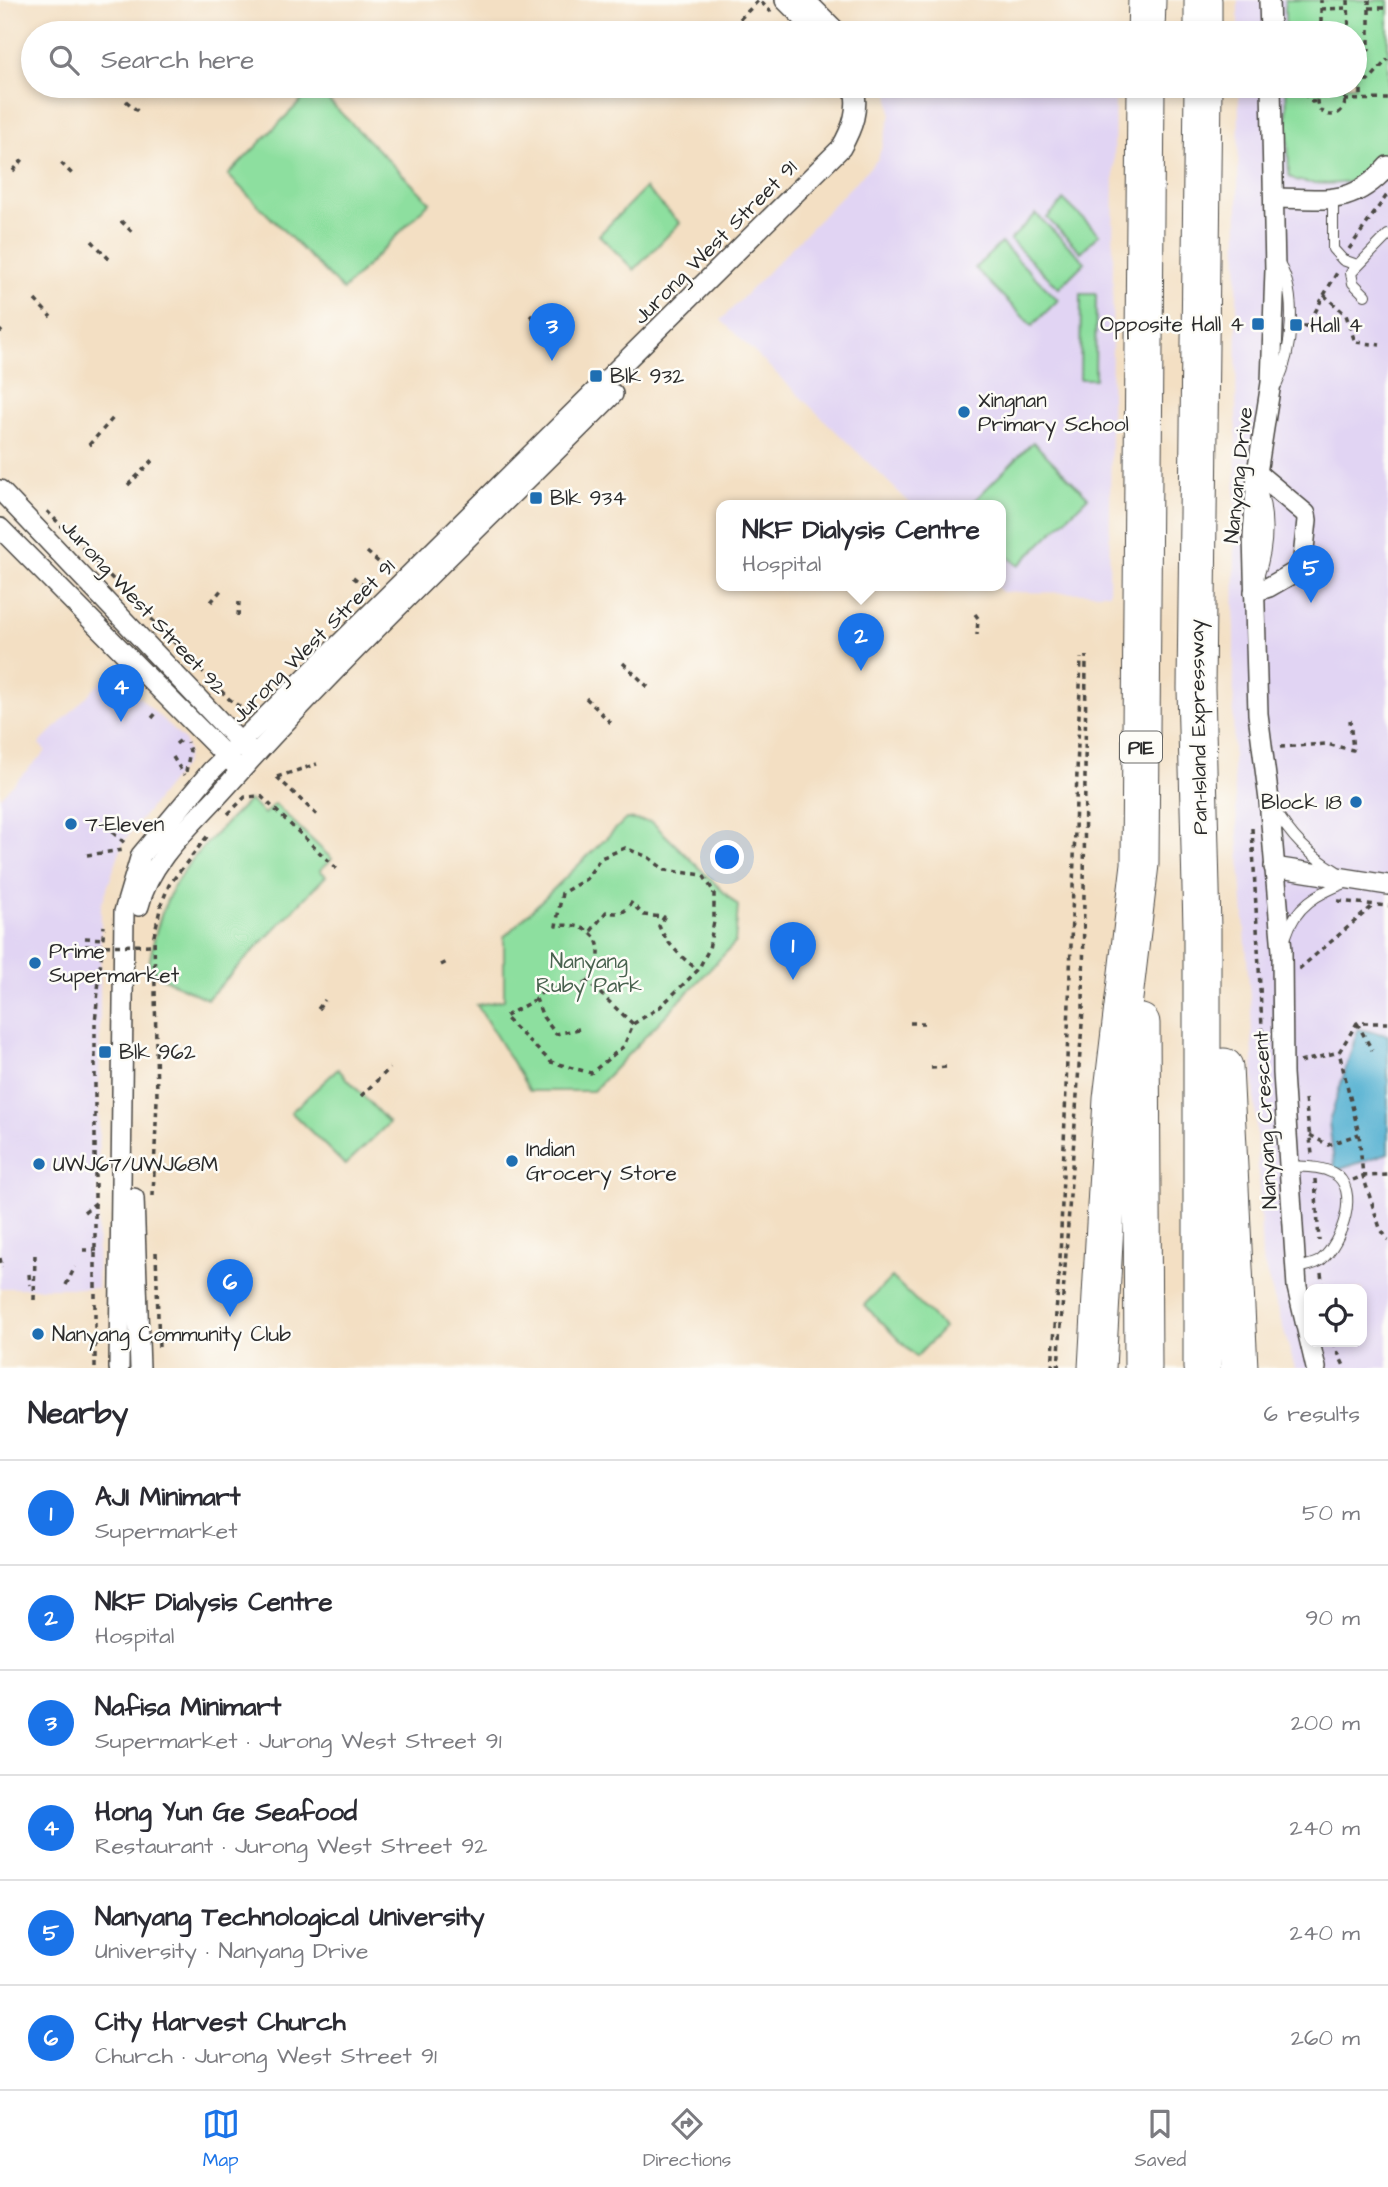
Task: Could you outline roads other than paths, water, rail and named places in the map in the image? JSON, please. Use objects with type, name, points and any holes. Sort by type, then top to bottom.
[{"type":"highway","points":[[1148,0],[1148,21]]},
{"type":"highway","points":[[1203,0],[1203,21]]},
{"type":"highway","name":"PIE","points":[[1143,1360],[1140,864],[1148,98]]},
{"type":"highway","name":"Pan-Island Expressway","points":[[1202,1359],[1202,928],[1196,674],[1203,98]]},
{"type":"highway","points":[[1097,1368],[1112,1099],[1140,864]]},
{"type":"highway","points":[[1202,928],[1217,950],[1239,1368]]},
{"type":"street","points":[[785,0],[806,21]]},
{"type":"street","points":[[805,0],[826,21]]},
{"type":"street","points":[[1269,0],[1270,21]]},
{"type":"street","name":"Jurong West Street 91","points":[[140,1368],[134,1196],[135,921],[144,887],[240,757],[841,148],[853,127],[857,98]]},
{"type":"street","name":"Jurong West Street 91","points":[[119,1368],[124,912],[141,855],[211,771],[240,757],[852,154],[866,130],[869,98]]},
{"type":"street","name":"Nanyang Drive","points":[[1271,98],[1275,257],[1269,401],[1257,473],[1253,536],[1258,714],[1275,867]]},
{"type":"street","points":[[1274,198],[1333,198],[1361,191],[1388,166]]},
{"type":"street","points":[[1254,592],[1269,587],[1302,568],[1307,520],[1306,514],[1257,473]]},
{"type":"street","name":"Jurong West Street 92","points":[[4,500],[240,757]]},
{"type":"street","name":"Jurong West Street 92","points":[[0,528],[240,757]]},
{"type":"street","points":[[1275,867],[1388,885]]},
{"type":"street","name":"Nanyang Crescent","points":[[1275,867],[1289,956],[1283,1073],[1296,1269],[1316,1368]]},
{"type":"lane","points":[[1333,198],[1333,249],[1343,260],[1357,265]]},
{"type":"lane","points":[[1365,295],[1353,283],[1351,273],[1388,235]]},
{"type":"lane","points":[[1269,800],[1290,835],[1311,856],[1352,880]]},
{"type":"lane","points":[[1289,956],[1291,921],[1306,903],[1318,894],[1352,880]]},
{"type":"lane","points":[[1290,1166],[1315,1167],[1335,1173],[1345,1184],[1347,1211],[1342,1231],[1320,1261],[1296,1269]]},
{"type":"water","points":[[1358,1029],[1388,1035],[1388,1153],[1335,1171],[1329,1122]]},
{"type":"place","name":"Opposite Hall 4","points":[[1258,324]]},
{"type":"place","name":"Hall 4","points":[[1296,325]]},
{"type":"place","name":"Nafisa Minimart","points":[[552,361]]},
{"type":"place","name":"Blk 932","points":[[596,376]]},
{"type":"place","name":"Xingnan Primary School","points":[[964,412]]},
{"type":"place","name":"Blk 934","points":[[536,498]]},
{"type":"place","name":"Nanyang Technological University","points":[[1311,603]]},
{"type":"place","name":"NKF Dialysis Centre","points":[[861,671]]},
{"type":"place","name":"Hong Yun Ge Seafood","points":[[121,722]]},
{"type":"place","name":"Block 18","points":[[1356,802]]},
{"type":"place","name":"7-Eleven","points":[[71,824]]},
{"type":"place","name":"Prime Supermarket","points":[[35,963]]},
{"type":"place","name":"AJI Minimart","points":[[793,980]]},
{"type":"place","name":"Blk 962","points":[[105,1052]]},
{"type":"place","name":"Indian Grocery Store","points":[[512,1161]]},
{"type":"place","name":"UWJ67/UWJ68M","points":[[39,1164]]},
{"type":"place","name":"City Harvest Church","points":[[230,1317]]},
{"type":"place","name":"Nanyang Community Club","points":[[38,1334]]},
{"type":"park label","name":"Nanyang Ruby Park","points":[[589,973]]}]
